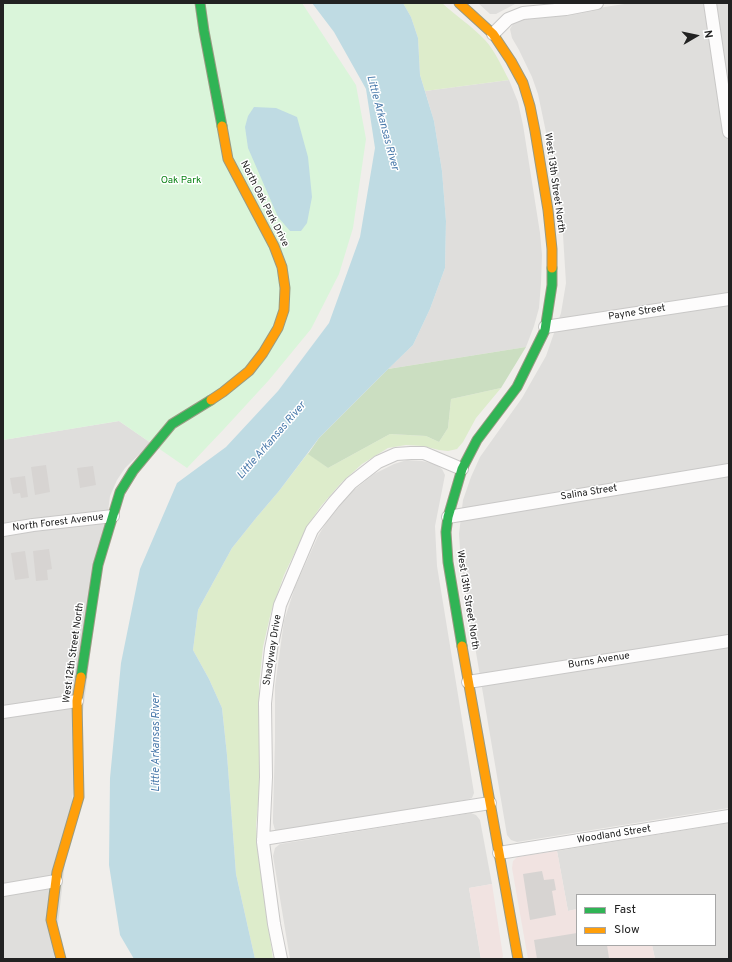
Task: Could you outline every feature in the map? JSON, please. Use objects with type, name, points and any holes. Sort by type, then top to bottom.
[{"type":"street","name":"North Oak Park Drive","points":[[113,516],[120,492],[153,446],[172,424],[223,392],[249,371],[263,353],[278,328],[284,310],[285,288],[282,267],[274,246],[228,159],[200,3]]},
{"type":"street","name":"West 13th Street North","points":[[459,3],[493,34],[511,61],[522,83],[530,106],[535,131],[548,210],[552,249],[552,285],[545,330],[517,387],[477,440],[462,469],[448,517],[446,532],[448,562],[468,682],[518,959]]},
{"type":"street","points":[[493,34],[508,20],[523,13],[566,9],[597,3]]},
{"type":"street","points":[[710,3],[729,132]]},
{"type":"street","name":"Payne Street","points":[[545,327],[729,299]]},
{"type":"street","name":"Shadyway Drive","points":[[281,959],[274,924],[263,839],[266,777],[265,704],[271,649],[280,605],[312,530],[351,483],[378,462],[396,454],[424,453],[462,469]]},
{"type":"street","name":"Salina Street","points":[[448,517],[729,470]]},
{"type":"street","name":"North Forest Avenue","points":[[3,530],[113,516]]},
{"type":"street","name":"West 12th Street North","points":[[62,959],[58,949],[52,920],[57,872],[79,797],[77,701],[98,565],[113,516]]},
{"type":"street","name":"Burns Avenue","points":[[468,682],[729,640]]},
{"type":"street","points":[[3,712],[77,701]]},
{"type":"street","points":[[263,839],[490,803]]},
{"type":"street","name":"Woodland Street","points":[[499,853],[729,816]]},
{"type":"street","points":[[3,890],[56,882]]},
{"type":"street","points":[[510,959],[516,949]]},
{"type":"shaded area","points":[[478,3],[521,3],[515,4],[496,14],[490,14]]},
{"type":"shaded area","points":[[631,3],[729,3],[729,808],[517,842],[511,840],[507,835],[461,564],[459,534],[463,500],[471,477],[480,457],[522,398],[546,356],[561,313],[566,283],[563,235],[552,161],[538,94],[532,77],[512,38],[510,29],[513,24],[520,20]]},
{"type":"shaded area","points":[[509,80],[518,102],[523,125],[540,233],[542,255],[539,308],[526,347],[388,369],[413,345],[430,309],[445,268],[446,221],[442,171],[434,121],[425,91]]},
{"type":"shaded area","points":[[119,421],[151,443],[125,468],[117,480],[110,496],[54,959],[3,959],[3,440]]},
{"type":"shaded area","points":[[407,460],[435,464],[442,469],[445,475],[435,526],[437,566],[474,793],[472,798],[466,800],[278,831],[275,830],[273,816],[275,686],[284,621],[295,587],[318,536],[332,513],[349,494],[374,474],[394,464]]},
{"type":"shaded area","points":[[471,813],[476,815],[480,820],[492,884],[469,888],[481,959],[290,959],[273,856],[275,848],[280,844]]},
{"type":"shaded area","points":[[729,823],[729,959],[655,959],[652,946],[716,946],[716,894],[576,894],[576,909],[568,911],[557,851]]},
{"type":"shaded area","points":[[557,851],[568,911],[576,909],[576,946],[652,946],[655,959],[528,959],[512,868],[513,861],[517,857]]},
{"type":"shaded area","points":[[492,884],[503,956],[502,959],[481,959],[469,888]]},
{"type":"green space","name":"Oak Park","points":[[3,3],[302,3],[356,85],[366,139],[353,228],[339,274],[311,329],[269,380],[187,468],[119,421],[3,440]]},
{"type":"green space","points":[[403,3],[442,3],[475,30],[489,44],[509,80],[425,91],[420,75],[418,38],[411,17]]},
{"type":"green space","points":[[526,347],[501,388],[451,399],[448,428],[439,442],[426,436],[390,434],[328,468],[308,454],[319,438],[388,369]]},
{"type":"green space","points":[[501,388],[476,418],[463,442],[457,449],[448,451],[423,446],[406,445],[388,448],[362,464],[341,483],[321,506],[308,525],[284,575],[271,612],[263,647],[259,684],[261,741],[260,782],[256,826],[273,959],[255,959],[236,874],[222,708],[209,679],[193,650],[198,610],[232,548],[308,453],[328,468],[390,434],[426,436],[439,442],[448,428],[451,399]]},
{"type":"water","name":"Little Arkansas River","points":[[312,3],[403,3],[411,17],[418,38],[420,75],[434,121],[442,171],[446,221],[445,268],[430,309],[413,345],[319,438],[279,491],[232,548],[198,610],[193,650],[209,679],[222,708],[236,874],[255,959],[134,959],[120,935],[109,865],[110,778],[121,663],[140,569],[177,483],[226,447],[278,391],[329,323],[360,237],[375,148],[366,89],[334,32]]},
{"type":"water","points":[[254,107],[276,108],[297,117],[308,157],[312,197],[307,223],[301,231],[290,231],[278,217],[248,148],[245,127],[248,116]]},
{"type":"building","points":[[46,465],[50,492],[35,495],[31,467]]},
{"type":"building","points":[[93,466],[96,485],[80,488],[77,468]]},
{"type":"building","points":[[25,476],[28,497],[21,498],[20,493],[13,494],[10,478]]},
{"type":"building","points":[[49,549],[52,569],[47,570],[48,580],[36,581],[33,551]]},
{"type":"building","points":[[25,551],[29,578],[15,580],[11,553]]},
{"type":"building","points":[[542,871],[544,880],[554,879],[556,890],[552,891],[556,915],[530,920],[523,874]]},
{"type":"building","points":[[576,933],[576,946],[607,946],[609,958],[537,959],[534,940]]},
{"type":"traffic: fast","points":[[200,3],[222,126]]},
{"type":"traffic: fast","points":[[462,646],[448,562],[446,532],[448,517],[462,469],[477,440],[517,387],[545,330],[552,285],[552,268]]},
{"type":"traffic: fast","points":[[81,677],[98,565],[120,492],[133,471],[172,424],[211,400]]},
{"type":"traffic: slow","points":[[459,3],[493,34],[511,61],[523,83],[530,106],[535,131],[548,210],[552,249],[552,268]]},
{"type":"traffic: slow","points":[[211,400],[249,371],[263,353],[278,328],[284,310],[285,288],[282,267],[274,246],[228,159],[222,126]]},
{"type":"traffic: slow","points":[[462,646],[518,959]]},
{"type":"traffic: slow","points":[[61,959],[51,920],[57,872],[79,797],[77,701],[81,677]]}]
